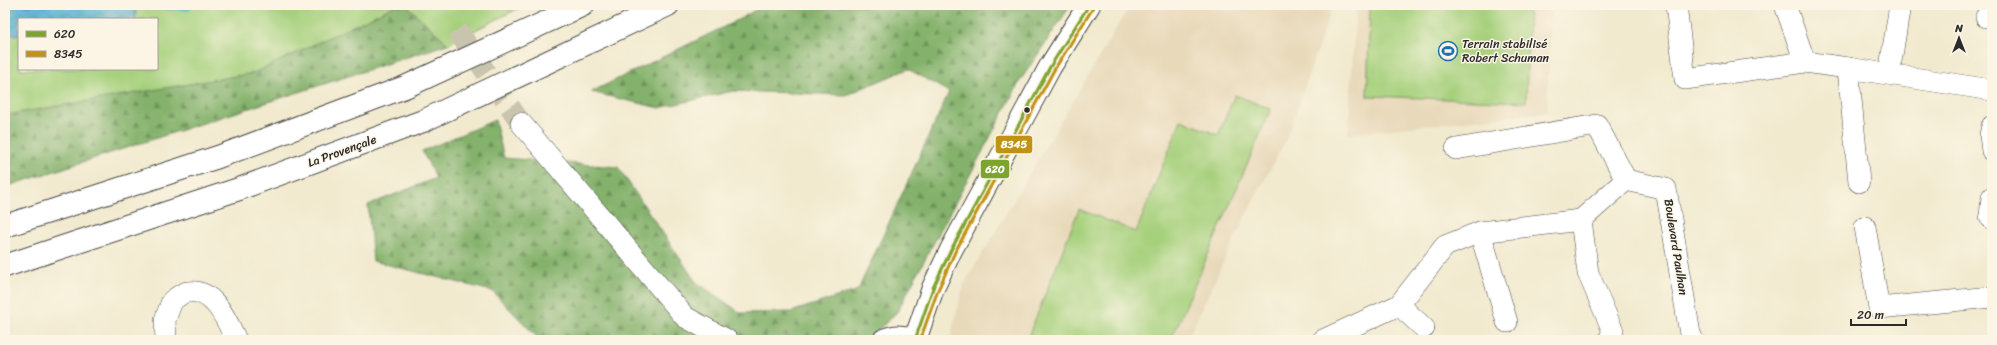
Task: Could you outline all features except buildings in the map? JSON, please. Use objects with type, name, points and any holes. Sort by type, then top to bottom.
[{"type":"main road","points":[[5,226],[218,158],[398,89],[583,5]]},
{"type":"main road","name":"La Provençale","points":[[5,266],[239,189],[423,121],[668,5]]},
{"type":"main road","points":[[884,340],[893,336],[904,336],[915,340],[933,288],[952,250],[1050,67],[1089,5]]},
{"type":"street","points":[[1676,5],[1685,79],[1805,62],[1992,90]]},
{"type":"street","points":[[1785,5],[1805,62]]},
{"type":"street","points":[[1889,74],[1900,5]]},
{"type":"street","points":[[1848,68],[1859,182]]},
{"type":"street","points":[[521,123],[685,317],[727,340]]},
{"type":"street","points":[[1323,340],[1399,306],[1445,246],[1480,232],[1581,220],[1626,180],[1597,125],[1533,134],[1456,149]]},
{"type":"street","points":[[1992,126],[1990,135],[1992,151]]},
{"type":"street","name":"Boulevard Paulhan","points":[[1626,180],[1666,189],[1690,334],[1693,340]]},
{"type":"street","points":[[1992,197],[1990,216],[1992,219]]},
{"type":"street","points":[[1581,220],[1588,273],[1613,331],[1609,340]]},
{"type":"street","points":[[1865,227],[1879,308],[1992,297]]},
{"type":"street","points":[[1480,232],[1507,322]]},
{"type":"street","points":[[166,340],[165,320],[172,301],[188,292],[204,294],[220,309],[236,340]]},
{"type":"street","points":[[1399,306],[1424,328]]},
{"type":"shaded area","points":[[1130,5],[1333,5],[1288,135],[1238,231],[1187,340],[950,340],[963,286]]},
{"type":"shaded area","name":"Terrain stabilisé Robert Schuman","points":[[1356,5],[1551,5],[1547,112],[1348,134]]},
{"type":"green space","points":[[5,5],[397,5],[254,73],[5,116]]},
{"type":"green space","points":[[397,5],[406,5],[448,44],[5,187],[5,115],[254,73]]},
{"type":"green space","points":[[406,5],[525,5],[448,44]]},
{"type":"green space","points":[[764,5],[1071,5],[1020,81],[897,312],[868,340],[540,340],[492,291],[373,261],[368,205],[436,178],[422,151],[495,120],[504,158],[618,167],[696,282],[741,313],[791,312],[858,290],[949,92],[908,69],[846,95],[733,91],[659,108],[591,92],[738,20]]},
{"type":"green space","name":"Terrain stabilisé Robert Schuman","points":[[1370,5],[1529,5],[1526,102],[1367,96]]},
{"type":"green space","points":[[1235,95],[1271,109],[1171,340],[1027,340],[1079,209],[1136,232],[1181,120],[1218,135]]},
{"type":"water","points":[[5,5],[137,5],[135,18],[18,18],[18,35],[5,34]]},
{"type":"waterway","points":[[129,6],[188,8]]},
{"type":"tunnel","points":[[457,30],[521,123]]},
{"type":"transit line","name":"620","points":[[915,340],[933,288],[951,250],[1050,67],[1089,5]]},
{"type":"transit line","name":"8345","points":[[920,340],[938,290],[955,252],[1054,70],[1093,8]]},
{"type":"place","name":"Terrain stabilisé Robert Schuman","points":[[1448,51]]}]
